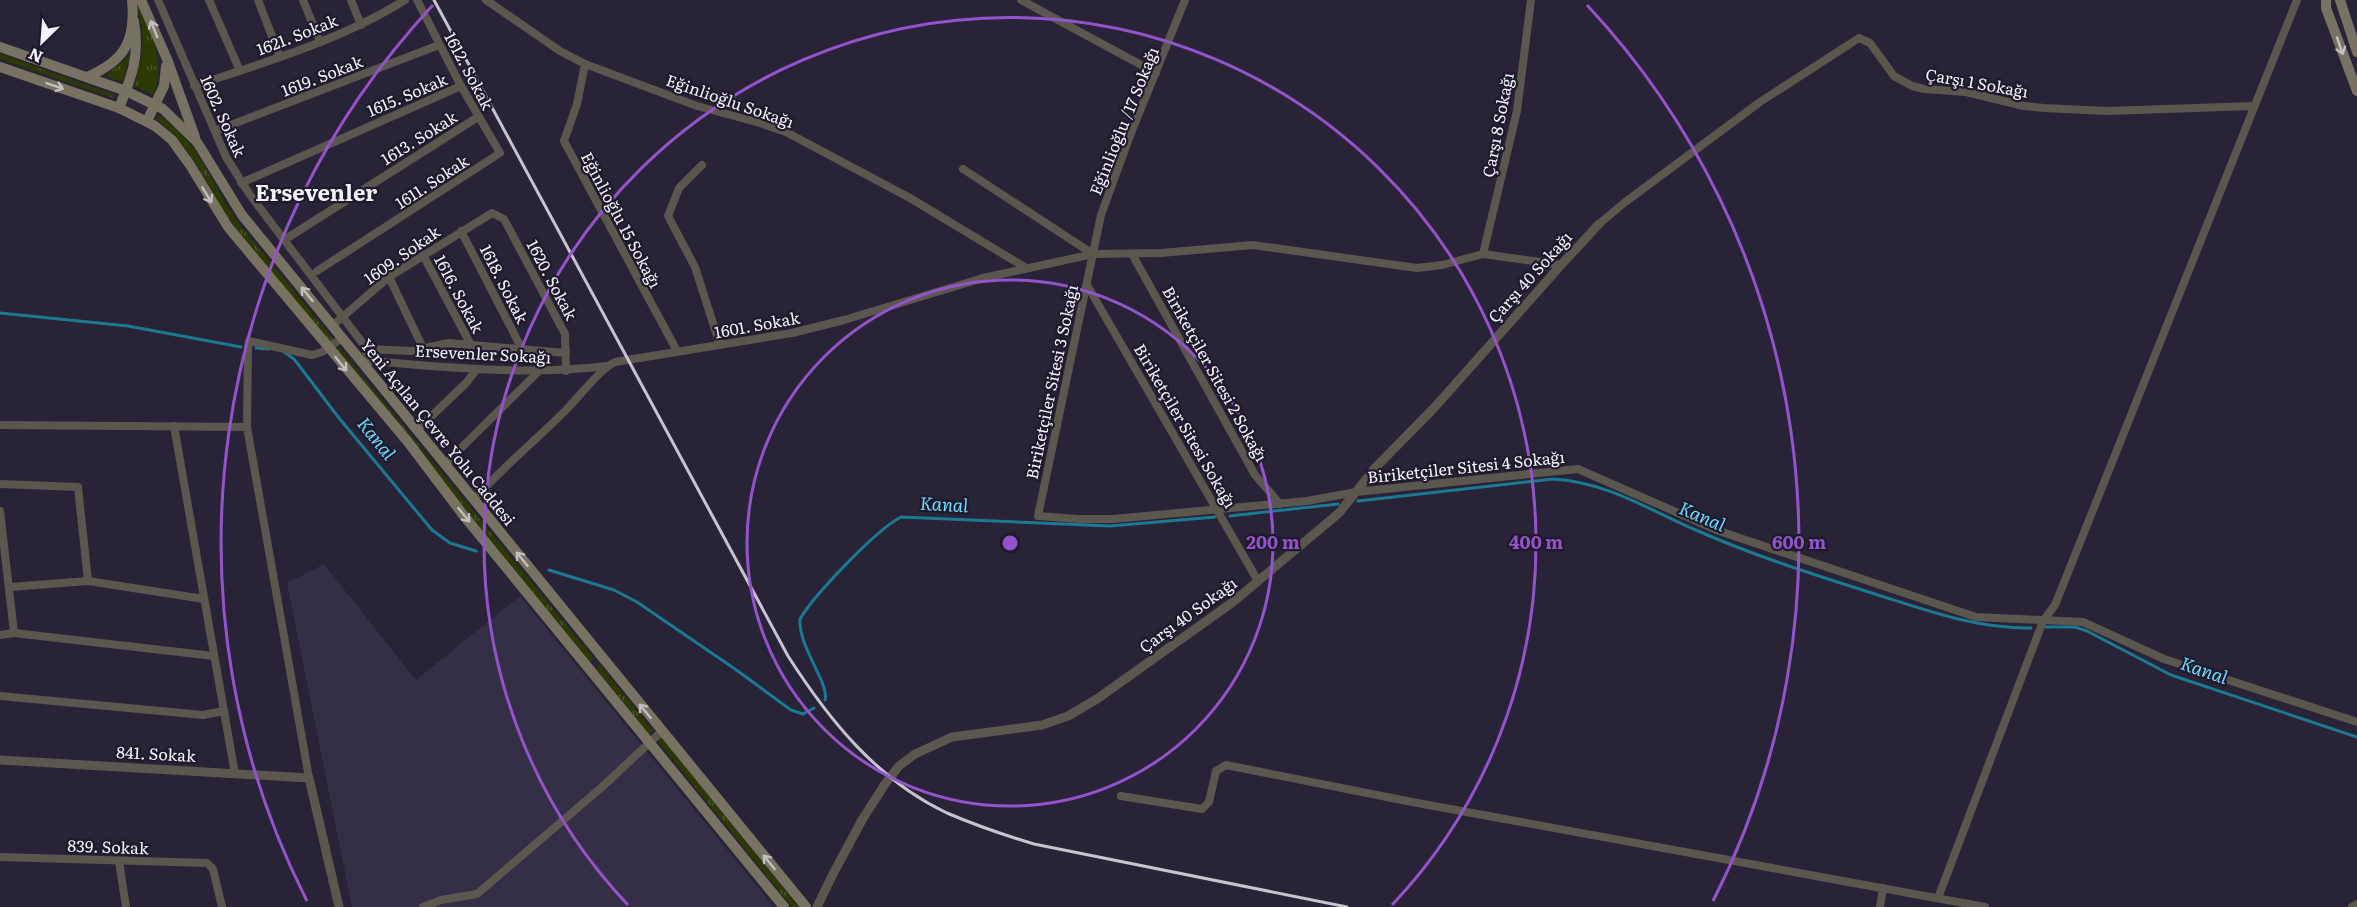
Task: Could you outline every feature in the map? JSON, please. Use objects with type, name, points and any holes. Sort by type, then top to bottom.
[{"type":"main road","points":[[119,108],[136,63],[138,39],[132,0]]},
{"type":"main road","points":[[141,0],[167,59],[197,142]]},
{"type":"main road","points":[[2326,0],[2357,91]]},
{"type":"main road","points":[[2340,0],[2357,52]]},
{"type":"main road","points":[[87,78],[104,70],[119,58],[127,43],[133,15]]},
{"type":"main road","name":"Yeni Açılan Çevre Yolu Caddesi","points":[[0,47],[126,91],[156,105],[173,117],[197,142],[242,215],[806,907]]},
{"type":"main road","points":[[147,121],[164,86],[167,59]]},
{"type":"main road","name":"Yeni Açılan Çevre Yolu Caddesi","points":[[0,67],[119,108],[147,121],[163,132],[180,150],[228,226],[408,442],[464,516],[784,907]]},
{"type":"street","name":"1602. Sokak","points":[[158,0],[194,86],[241,183],[367,350]]},
{"type":"street","points":[[209,0],[240,71]]},
{"type":"street","points":[[258,0],[280,57]]},
{"type":"street","points":[[303,0],[320,42]]},
{"type":"street","points":[[351,0],[361,25]]},
{"type":"street","name":"1621. Sokak","points":[[194,86],[320,42],[361,25],[405,0]]},
{"type":"street","name":"1612. Sokak","points":[[417,0],[461,86],[500,153]]},
{"type":"street","name":"Eğinlioğlu Sokağı","points":[[486,0],[560,51],[585,64],[697,106],[786,132],[910,198],[1026,268]]},
{"type":"street","points":[[1021,0],[1156,74]]},
{"type":"street","name":"Eğinlioğlu /17 Sokağı","points":[[1093,254],[1107,197],[1185,0]]},
{"type":"street","name":"Çarşı 8 Sokağı","points":[[1483,254],[1517,111],[1531,0]]},
{"type":"street","points":[[1938,898],[2043,621],[2055,605],[2297,0]]},
{"type":"street","name":"Çarşı 1 Sokağı","points":[[1599,224],[1760,102],[1859,38],[1870,43],[1894,76],[1912,86],[1924,89],[1966,92],[2024,106],[2044,108],[2107,111],[2253,106]]},
{"type":"street","name":"1619. Sokak","points":[[215,132],[440,45]]},
{"type":"street","name":"Eğinlioğlu 15 Sokağı","points":[[585,64],[577,104],[564,141],[677,351]]},
{"type":"street","name":"1615. Sokak","points":[[241,183],[461,86]]},
{"type":"street","name":"1613. Sokak","points":[[284,240],[478,117]]},
{"type":"street","name":"1611. Sokak","points":[[317,271],[500,153]]},
{"type":"street","points":[[702,165],[679,188],[668,216],[695,267],[720,345]]},
{"type":"street","points":[[963,169],[1093,254]]},
{"type":"street","name":"1609. Sokak","points":[[332,326],[389,277],[492,213]]},
{"type":"street","name":"1620. Sokak","points":[[492,213],[504,219],[565,334],[566,371]]},
{"type":"street","name":"Çarşı 40 Sokağı","points":[[817,907],[881,790],[899,766],[915,754],[952,737],[1041,725],[1068,716],[1097,699],[1220,612],[1334,518],[1375,468],[1441,400],[1599,224]]},
{"type":"street","name":"1618. Sokak","points":[[461,231],[522,349]]},
{"type":"street","name":"1601. Sokak","points":[[606,366],[628,359],[776,337],[822,327],[957,285],[1093,254],[1132,254],[1253,245],[1417,268],[1442,265],[1483,254]]},
{"type":"street","name":"Biriketçiler Sitesi 3 Sokağı","points":[[1038,516],[1093,254]]},
{"type":"street","name":"Biriketçiler Sitesi 2 Sokağı","points":[[1132,254],[1256,475],[1280,504]]},
{"type":"street","points":[[1483,254],[1561,265]]},
{"type":"street","name":"1616. Sokak","points":[[423,255],[471,345]]},
{"type":"street","points":[[389,277],[423,348]]},
{"type":"street","name":"Biriketçiler Sitesi Sokağı","points":[[1087,285],[1258,581]]},
{"type":"street","points":[[339,907],[309,778],[247,427],[249,341],[272,344],[307,354],[317,354],[342,338]]},
{"type":"street","points":[[360,360],[367,350],[404,352],[440,344],[566,353]]},
{"type":"street","name":"Ersevenler Sokağı","points":[[360,360],[538,372],[606,366]]},
{"type":"street","points":[[474,500],[501,470],[579,397],[606,366]]},
{"type":"street","points":[[417,430],[466,383],[477,369]]},
{"type":"street","points":[[445,464],[538,372]]},
{"type":"street","points":[[0,424],[247,427]]},
{"type":"street","points":[[174,426],[235,774]]},
{"type":"street","name":"Biriketçiler Sitesi 4 Sokağı","points":[[1038,516],[1097,520],[1219,510],[1307,501],[1356,492],[1578,469],[1719,531],[1976,617],[2083,622],[2164,659],[2357,722]]},
{"type":"street","points":[[0,484],[78,487],[88,581]]},
{"type":"street","points":[[0,511],[14,633]]},
{"type":"street","points":[[10,588],[88,581],[204,599]]},
{"type":"street","points":[[0,635],[14,633],[214,656]]},
{"type":"street","points":[[0,696],[203,715],[224,711]]},
{"type":"street","points":[[423,907],[441,900],[477,894],[602,788],[662,731]]},
{"type":"street","name":"841. Sokak","points":[[0,760],[309,778]]},
{"type":"street","points":[[1121,796],[1202,809],[1209,802],[1216,771],[1226,765],[1412,802],[1938,898],[1962,905],[1985,907]]},
{"type":"street","name":"839. Sokak","points":[[0,857],[207,863],[213,869],[222,907]]},
{"type":"street","points":[[119,861],[126,907]]},
{"type":"street","points":[[1880,907],[1883,888]]},
{"type":"street","points":[[2352,907],[2357,904]]},
{"type":"shaded area","points":[[324,564],[416,680],[520,596],[774,907],[352,907],[287,583]]},
{"type":"green space","points":[[136,0],[155,46],[158,69],[154,94],[134,86],[142,43]]},
{"type":"green space","points":[[0,54],[115,95],[113,98],[0,59]]},
{"type":"green space","points":[[131,54],[122,82],[105,76]]},
{"type":"green space","points":[[159,115],[194,149],[235,219],[333,339],[329,343],[245,240],[224,211],[190,155],[169,130],[156,119]]},
{"type":"green space","points":[[338,346],[594,659],[590,662],[335,349]]},
{"type":"green space","points":[[600,665],[653,731],[649,734],[596,668]]},
{"type":"green space","points":[[661,737],[798,907],[792,907],[657,740]]},
{"type":"waterway","name":"Kanal","points":[[0,313],[128,326],[241,347]]},
{"type":"waterway","name":"Kanal","points":[[256,348],[269,349]]},
{"type":"waterway","name":"Kanal","points":[[284,352],[294,359],[339,418],[432,530],[450,543],[476,551]]},
{"type":"waterway","name":"Kanal","points":[[1358,501],[1553,479],[1573,481],[1610,491],[1741,549],[1853,587],[1971,622],[2031,628]]},
{"type":"waterway","name":"Kanal","points":[[1230,516],[1338,504]]},
{"type":"waterway","name":"Kanal","points":[[825,700],[823,685],[804,641],[800,619],[846,564],[877,535],[901,517],[1110,526],[1215,517]]},
{"type":"waterway","name":"Kanal","points":[[549,570],[614,590],[637,602],[791,710],[803,714],[814,708]]},
{"type":"waterway","name":"Kanal","points":[[2046,627],[2075,627],[2087,631],[2171,675],[2357,737]]},
{"type":"railway","points":[[434,0],[788,656],[820,703],[877,766],[898,784],[947,813],[1034,844],[1347,907]]},
{"type":"district","name":"Ersevenler","points":[[316,193]]}]
